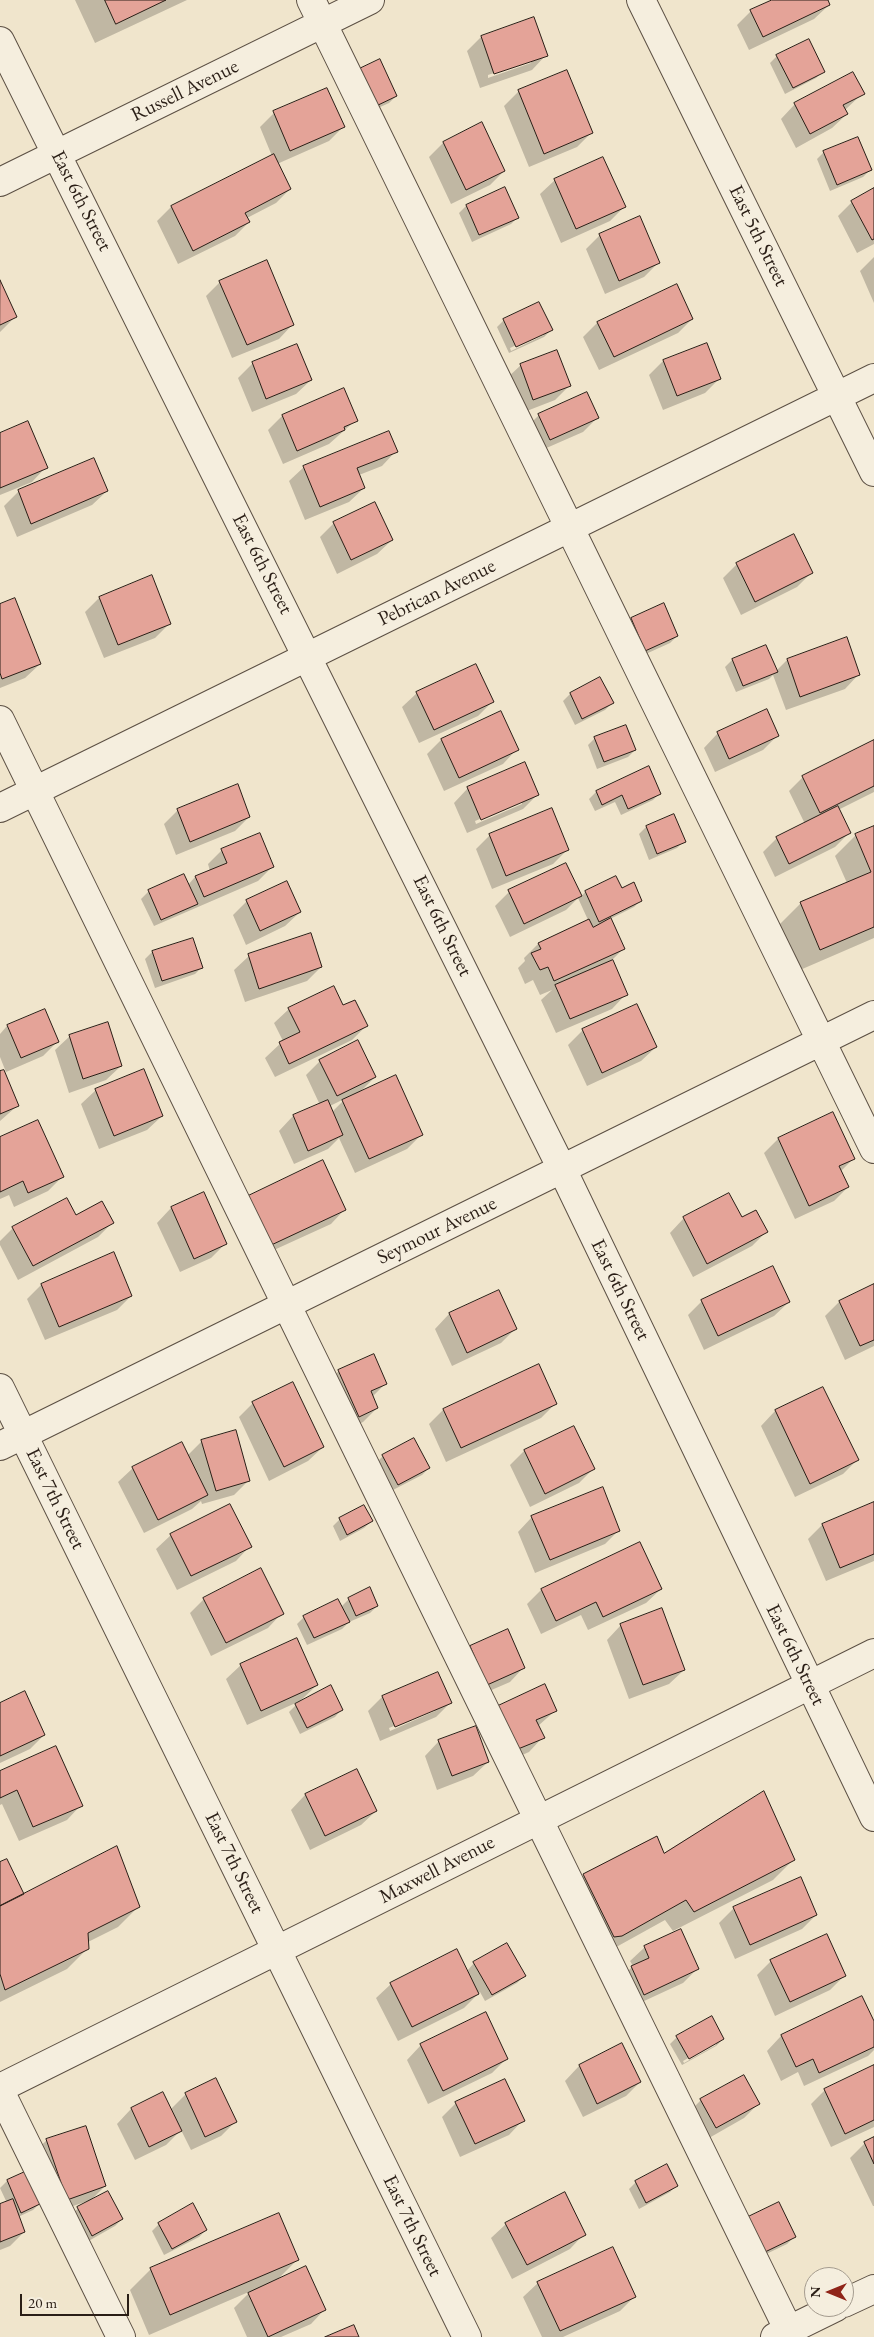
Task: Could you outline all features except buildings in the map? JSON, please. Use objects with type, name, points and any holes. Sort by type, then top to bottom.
[{"type":"street","name":"Russell Avenue","points":[[0,182],[58,154],[317,12],[370,0]]},
{"type":"street","name":"East 5th Street","points":[[641,0],[874,472]]},
{"type":"street","points":[[317,12],[874,1149]]},
{"type":"street","name":"East 6th Street","points":[[0,41],[58,154],[562,1169],[874,1817]]},
{"type":"street","name":"Pebrican Avenue","points":[[0,808],[874,378]]},
{"type":"street","points":[[0,720],[539,1820],[785,2335],[818,2317]]},
{"type":"street","name":"Seymour Avenue","points":[[12,1441],[874,1015]]},
{"type":"street","name":"East 7th Street","points":[[0,1388],[12,1441],[277,1951],[467,2337]]},
{"type":"street","name":"Maxwell Avenue","points":[[0,2090],[874,1653]]},
{"type":"street","points":[[0,2090],[121,2337]]},
{"type":"street","points":[[854,2298],[874,2288]]}]
